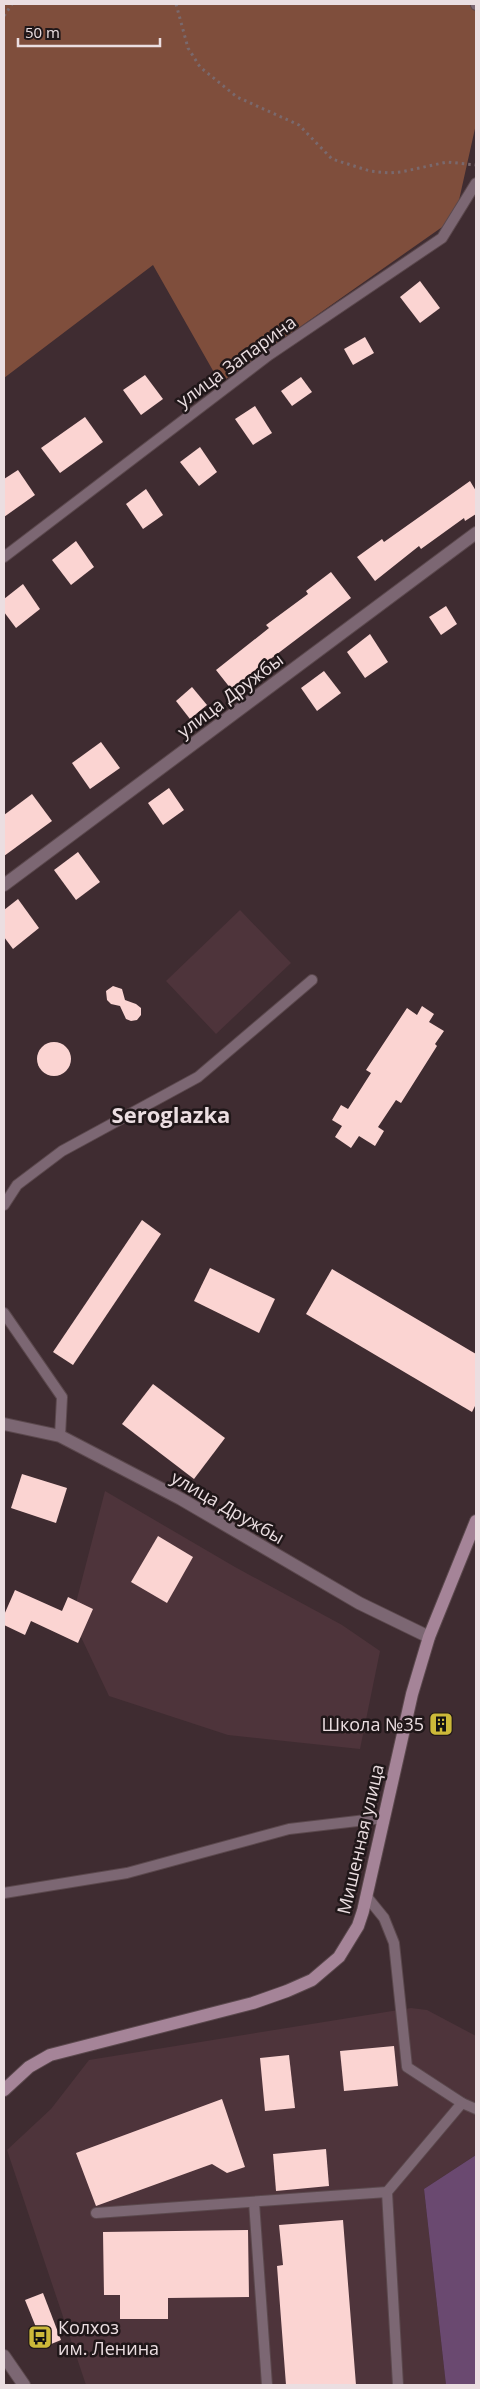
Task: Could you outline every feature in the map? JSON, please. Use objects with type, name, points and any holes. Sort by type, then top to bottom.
[{"type":"main road","name":"Мишенная улица","points":[[4,2090],[29,2067],[62,2050],[253,2003],[287,1991],[312,1980],[326,1969],[348,1944],[358,1926],[367,1897],[410,1703],[429,1637],[476,1520]]},
{"type":"street","name":"улица Дружбы","points":[[4,885],[476,532]]},
{"type":"street","name":"улица Дружбы","points":[[4,1424],[60,1436],[181,1499],[359,1603],[429,1637]]},
{"type":"street","points":[[4,2356],[24,2385]]},
{"type":"lane","name":"улица Запарина","points":[[4,557],[269,354],[442,238],[476,183]]},
{"type":"lane","points":[[4,1205],[17,1185],[62,1151],[198,1077],[312,980]]},
{"type":"lane","points":[[4,1313],[62,1397],[60,1436]]},
{"type":"lane","points":[[4,1893],[127,1873],[289,1829],[383,1818]]},
{"type":"lane","points":[[367,1897],[384,1918],[394,1943],[407,2067],[462,2103],[476,2109]]},
{"type":"lane","points":[[398,2385],[387,2192],[462,2103]]},
{"type":"lane","points":[[96,2214],[387,2192]]},
{"type":"lane","points":[[254,2202],[266,2385]]},
{"type":"path","points":[[4,16],[12,4]]},
{"type":"path","points":[[176,4],[188,48],[200,68],[238,97],[298,125],[332,159],[370,171],[389,173],[447,162],[476,166]]},
{"type":"shaded area","points":[[4,4],[475,4],[476,124],[455,218],[220,383],[153,265],[4,378]]},
{"type":"shaded area","points":[[240,910],[291,963],[216,1034],[166,981]]},
{"type":"shaded area","points":[[105,1491],[235,1567],[342,1625],[380,1651],[360,1749],[228,1735],[109,1696],[72,1618]]},
{"type":"shaded area","points":[[411,2008],[427,2010],[476,2036],[476,2155],[424,2189],[446,2385],[86,2385],[7,2150],[51,2109],[89,2060]]},
{"type":"shaded area","points":[[476,2155],[476,2385],[446,2385],[424,2189]]},
{"type":"building","points":[[420,281],[440,308],[420,323],[400,297]]},
{"type":"building","points":[[365,337],[374,353],[353,365],[344,349]]},
{"type":"building","points":[[145,375],[163,399],[141,415],[123,390]]},
{"type":"building","points":[[301,377],[312,392],[292,406],[281,391]]},
{"type":"building","points":[[255,406],[272,433],[253,445],[235,419]]},
{"type":"building","points":[[85,417],[103,442],[60,473],[41,448]]},
{"type":"building","points":[[200,447],[217,472],[199,486],[180,462]]},
{"type":"building","points":[[18,470],[35,495],[4,517],[4,479]]},
{"type":"building","points":[[470,481],[476,491],[476,514],[465,521],[464,518],[421,549],[419,546],[375,581],[357,557],[382,539],[384,542]]},
{"type":"building","points":[[146,489],[163,515],[143,529],[126,504]]},
{"type":"building","points":[[76,541],[94,567],[71,585],[52,560]]},
{"type":"building","points":[[331,572],[351,598],[231,689],[216,670],[269,628],[266,625],[308,594],[306,591]]},
{"type":"building","points":[[23,584],[40,609],[16,628],[4,612],[4,599]]},
{"type":"building","points":[[446,606],[457,624],[441,635],[429,617]]},
{"type":"building","points":[[370,634],[388,662],[365,678],[347,652]]},
{"type":"building","points":[[324,671],[341,693],[317,711],[301,688]]},
{"type":"building","points":[[192,687],[207,705],[190,719],[176,701]]},
{"type":"building","points":[[101,742],[120,768],[90,789],[72,763]]},
{"type":"building","points":[[169,788],[184,810],[163,825],[148,803]]},
{"type":"building","points":[[32,794],[52,821],[4,856],[4,815]]},
{"type":"building","points":[[78,852],[100,882],[76,900],[54,870]]},
{"type":"building","points":[[18,899],[39,928],[13,949],[4,937],[4,910]]},
{"type":"building","points":[[113,986],[122,989],[125,1000],[141,1008],[141,1015],[137,1020],[131,1021],[126,1019],[120,1006],[111,1004],[107,1000],[106,991]]},
{"type":"building","points":[[422,1006],[434,1014],[429,1022],[444,1031],[435,1044],[437,1046],[401,1103],[396,1100],[378,1127],[384,1131],[375,1146],[359,1136],[351,1148],[335,1137],[342,1126],[332,1120],[341,1105],[348,1109],[371,1073],[366,1070],[407,1008],[417,1015]]},
{"type":"building","points":[[54,1042],[66,1047],[71,1059],[66,1071],[54,1076],[42,1071],[37,1059],[42,1047]]},
{"type":"building","points":[[142,1220],[161,1234],[73,1365],[53,1352]]},
{"type":"building","points":[[210,1268],[275,1299],[259,1333],[194,1301]]},
{"type":"building","points":[[332,1269],[476,1354],[476,1404],[472,1412],[306,1314]]},
{"type":"building","points":[[153,1384],[225,1438],[194,1479],[122,1424]]},
{"type":"building","points":[[22,1474],[67,1488],[56,1523],[11,1508]]},
{"type":"building","points":[[158,1536],[193,1557],[167,1603],[131,1582]]},
{"type":"building","points":[[15,1590],[62,1611],[68,1597],[93,1609],[78,1643],[31,1621],[25,1635],[4,1625],[4,1615]]},
{"type":"building","points":[[394,2046],[398,2086],[344,2091],[340,2051]]},
{"type":"building","points":[[289,2055],[295,2108],[265,2111],[260,2058]]},
{"type":"building","points":[[222,2099],[245,2167],[227,2173],[212,2164],[96,2206],[76,2153]]},
{"type":"building","points":[[326,2149],[329,2186],[276,2191],[273,2154]]},
{"type":"building","points":[[343,2220],[356,2385],[286,2385],[277,2266],[283,2265],[279,2225]]},
{"type":"building","points":[[248,2230],[249,2297],[168,2298],[168,2319],[120,2319],[120,2295],[104,2295],[103,2232]]},
{"type":"building","points":[[43,2293],[61,2340],[44,2347],[25,2300]]},
{"type":"place","name":"Школа №35","points":[[441,1724]]},
{"type":"place","name":"Колхоз им. Ленина","points":[[40,2337]]},
{"type":"district","name":"Seroglazka","points":[[171,1114]]}]
